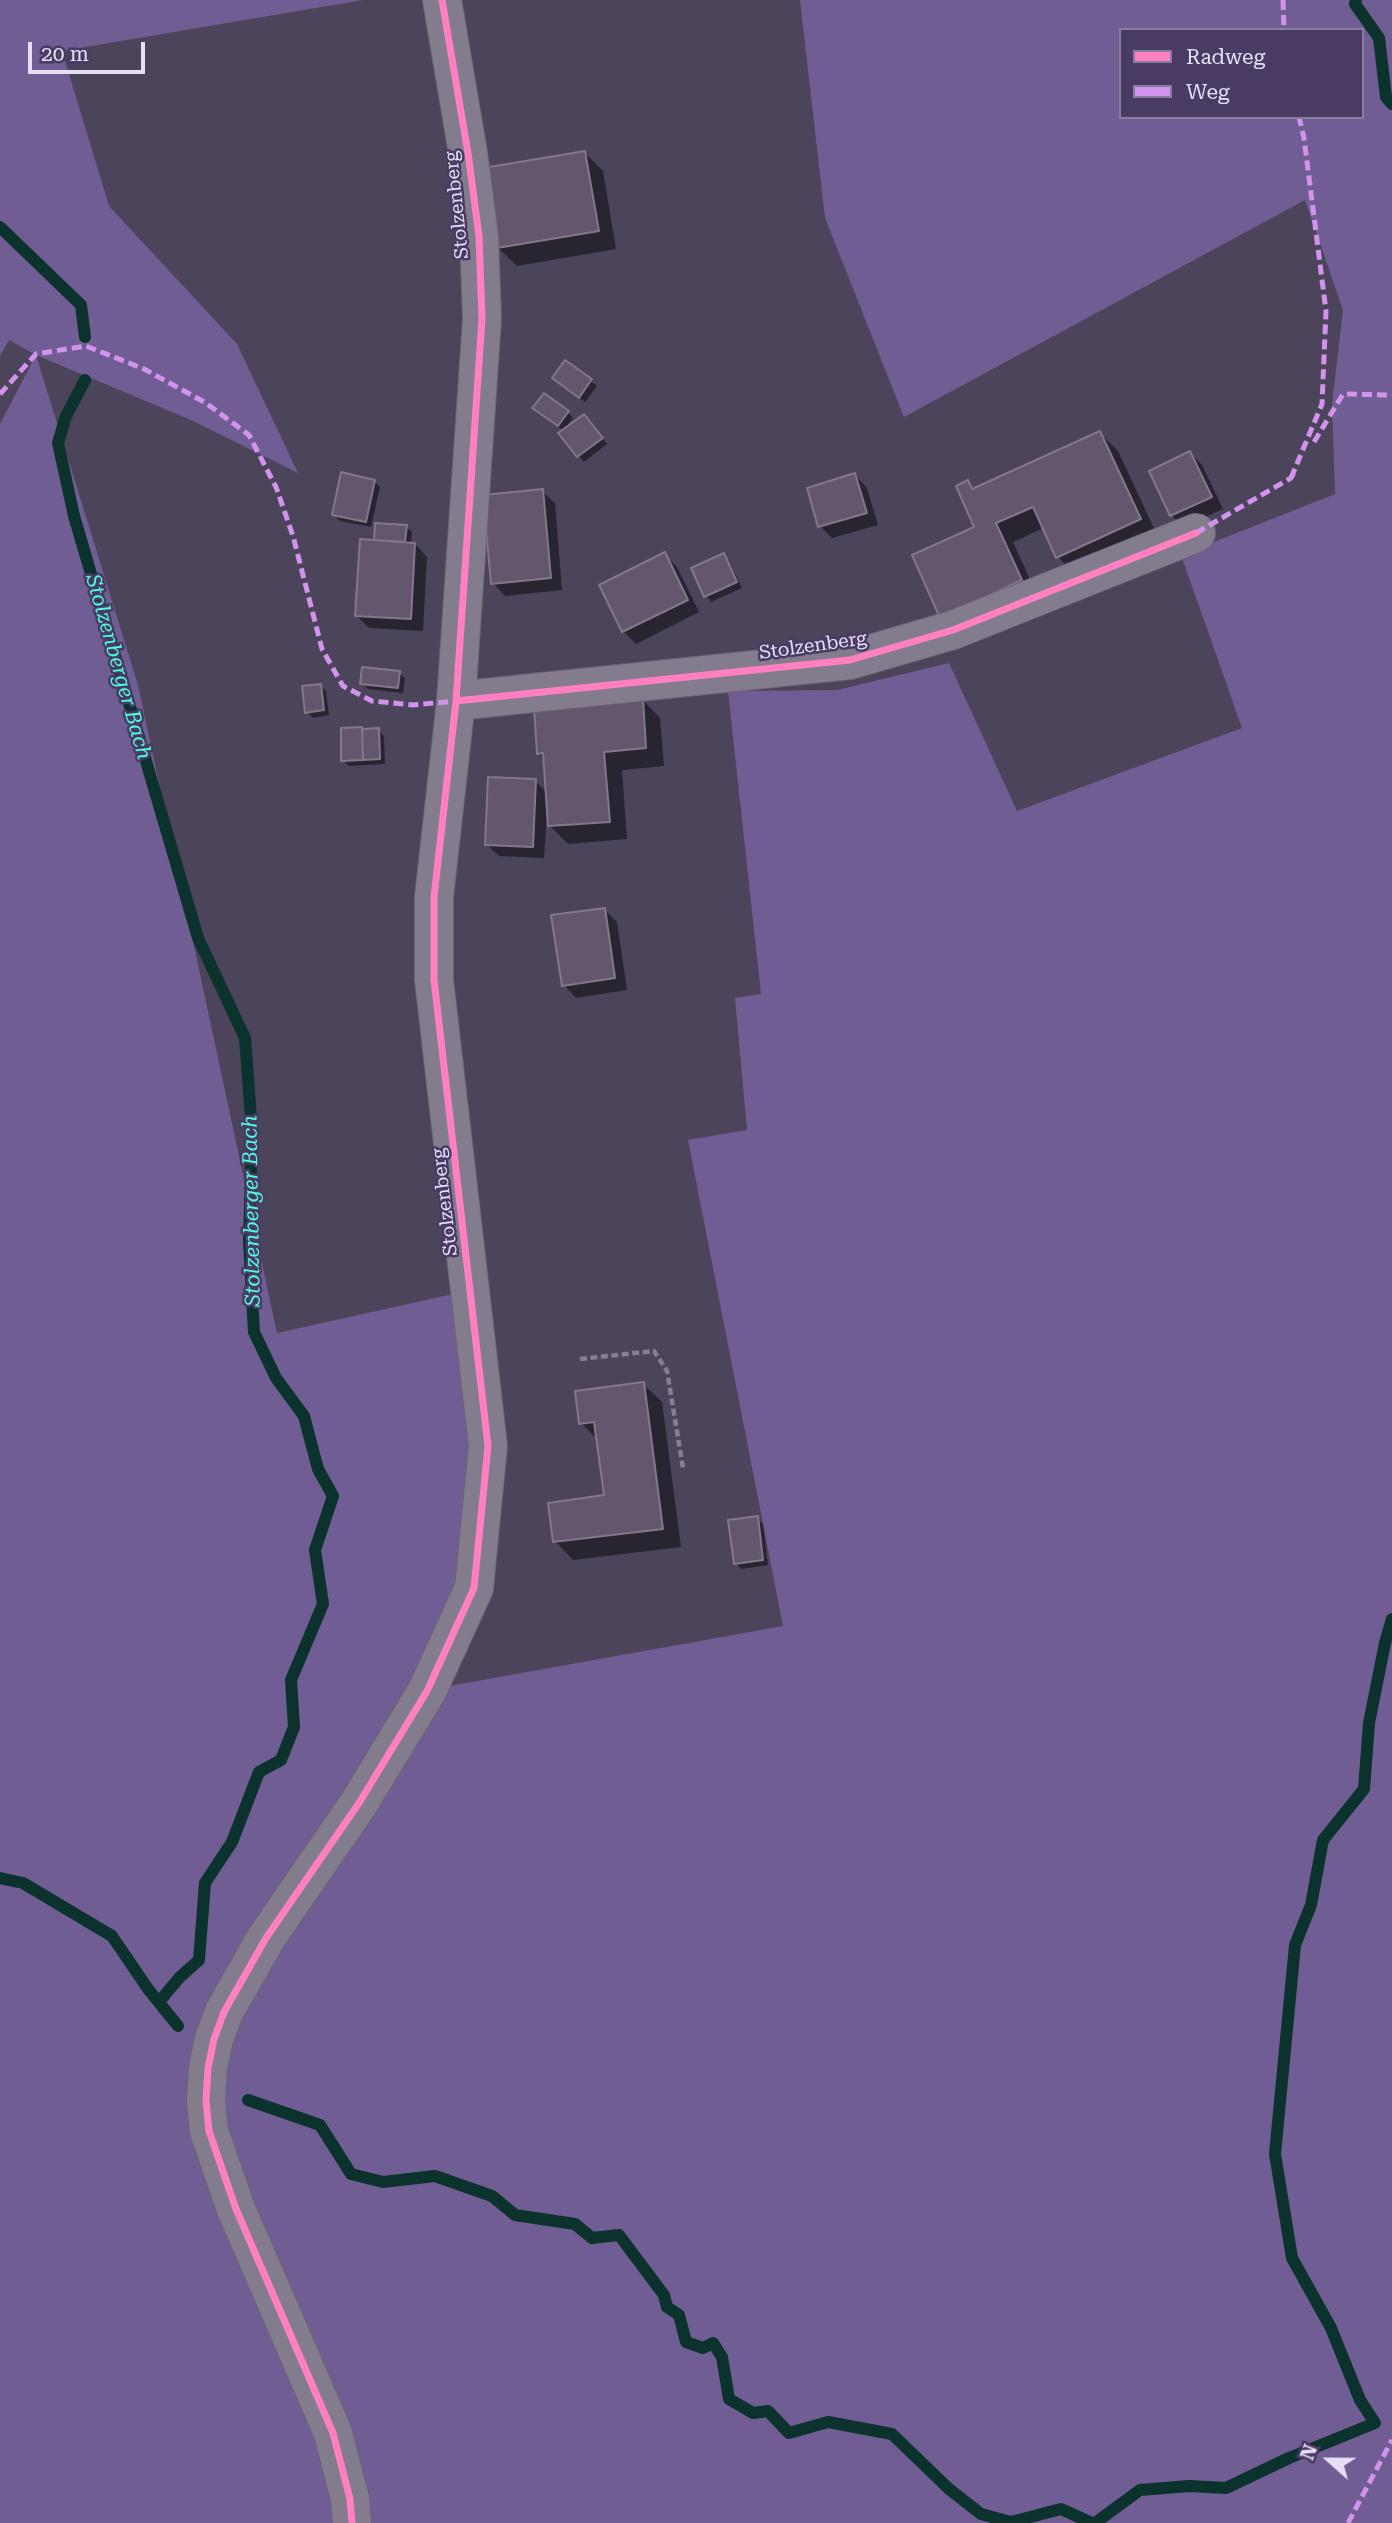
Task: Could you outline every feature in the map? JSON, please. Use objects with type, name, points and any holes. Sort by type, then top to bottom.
[{"type":"street","name":"Stolzenberg","points":[[352,2523],[350,2499],[333,2433],[236,2209],[209,2131],[206,2101],[208,2068],[223,2012],[260,1948],[359,1803],[427,1690],[474,1588],[488,1446],[434,979],[434,897],[456,701],[482,319],[477,222],[442,0]]},
{"type":"street","name":"Stolzenberg","points":[[456,701],[850,660],[953,630],[1196,533]]},
{"type":"path","points":[[580,1359],[654,1351],[667,1371],[683,1468]]},
{"type":"shaded area","points":[[0,0],[363,0],[62,51],[109,206],[237,344],[298,473],[191,420],[36,355],[9,340],[0,356]]},
{"type":"shaded area","points":[[800,0],[1392,0],[1392,2523],[0,2523],[0,424],[36,355],[138,685],[277,1333],[471,1290],[474,1588],[427,1690],[783,1626],[688,1140],[747,1130],[735,998],[761,994],[728,691],[837,690],[949,663],[1017,811],[1242,728],[1181,555],[1335,494],[1332,404],[1343,310],[1305,200],[904,417],[825,218]]},
{"type":"building","points":[[585,151],[599,231],[497,248],[483,168]]},
{"type":"building","points":[[565,360],[592,379],[579,398],[552,378]]},
{"type":"building","points":[[544,393],[569,411],[558,426],[532,408]]},
{"type":"building","points":[[584,414],[603,438],[577,457],[558,433]]},
{"type":"building","points":[[1100,431],[1141,519],[1056,558],[1033,507],[996,523],[1022,580],[940,618],[912,555],[974,527],[956,486],[968,480],[972,489]]},
{"type":"building","points":[[1190,451],[1212,497],[1170,516],[1149,471]]},
{"type":"building","points":[[341,472],[375,480],[366,522],[332,515]]},
{"type":"building","points":[[855,473],[867,513],[818,527],[807,488]]},
{"type":"building","points":[[543,489],[551,578],[491,584],[483,495]]},
{"type":"building","points":[[375,523],[407,525],[405,542],[374,540]]},
{"type":"building","points":[[360,539],[415,543],[411,619],[355,616]]},
{"type":"building","points":[[665,552],[688,600],[622,632],[599,585]]},
{"type":"building","points":[[724,553],[737,582],[704,597],[691,568]]},
{"type":"building","points":[[362,667],[400,671],[398,688],[360,684]]},
{"type":"building","points":[[321,684],[324,710],[305,713],[302,686]]},
{"type":"building","points":[[643,698],[646,748],[604,752],[610,822],[548,826],[543,753],[537,754],[534,706]]},
{"type":"building","points":[[362,727],[363,760],[341,761],[341,728]]},
{"type":"building","points":[[379,728],[380,759],[363,760],[362,729]]},
{"type":"building","points":[[488,777],[536,779],[533,847],[485,845]]},
{"type":"building","points":[[605,908],[615,978],[562,986],[551,915]]},
{"type":"building","points":[[644,1382],[663,1529],[553,1542],[548,1503],[604,1495],[594,1422],[579,1424],[575,1391]]},
{"type":"building","points":[[758,1516],[763,1560],[734,1564],[728,1520]]},
{"type":"waterway","points":[[1356,0],[1355,4],[1379,38],[1386,97],[1392,104]]},
{"type":"waterway","name":"Stolzenberger Bach","points":[[0,227],[81,305],[85,337]]},
{"type":"waterway","name":"Stolzenberger Bach","points":[[85,380],[66,416],[58,443],[74,516],[198,938],[245,1038],[252,1131],[249,1241],[254,1332],[276,1378],[304,1416],[318,1469],[333,1496],[315,1550],[323,1604],[291,1680],[294,1727],[281,1760],[259,1772],[232,1842],[205,1883],[199,1960],[159,2002]]},
{"type":"waterway","points":[[1095,2523],[1140,2490],[1189,2486],[1226,2488],[1289,2458],[1375,2423],[1360,2400],[1331,2328],[1292,2258],[1275,2154],[1295,1945],[1311,1905],[1323,1840],[1364,1789],[1369,1723],[1392,1619]]},
{"type":"waterway","points":[[0,1878],[23,1883],[112,1936],[148,1989],[178,2026]]},
{"type":"waterway","points":[[248,2100],[320,2125],[351,2174],[383,2182],[435,2176],[492,2196],[515,2215],[575,2224],[592,2238],[619,2235],[664,2295],[667,2307],[679,2315],[686,2342],[703,2348],[713,2343],[722,2357],[729,2399],[753,2413],[768,2411],[789,2433],[828,2422],[892,2434],[949,2489],[981,2514],[1011,2522],[1061,2509],[1092,2523]]},
{"type":"marked path","points":[[1283,0],[1284,28]]},
{"type":"marked path","points":[[1291,478],[1322,404],[1326,311],[1299,119]]},
{"type":"marked path","points":[[0,394],[36,354],[86,346],[144,369],[206,403],[249,435],[276,487],[293,536],[322,649],[343,686],[372,701],[413,705],[456,701]]},
{"type":"marked path","points":[[1314,442],[1343,394],[1392,395]]},
{"type":"marked path","points":[[1196,533],[1291,478],[1295,471]]},
{"type":"marked path","points":[[1348,2523],[1392,2440]]},
{"type":"cycle path","points":[[352,2523],[350,2499],[333,2433],[236,2209],[209,2131],[206,2101],[208,2068],[214,2039],[224,2012],[266,1938],[359,1803],[427,1691],[474,1588],[488,1446],[434,980],[434,897],[456,701],[482,319],[479,236],[442,0]]},
{"type":"cycle path","points":[[456,701],[850,660],[953,630],[1196,533]]}]
